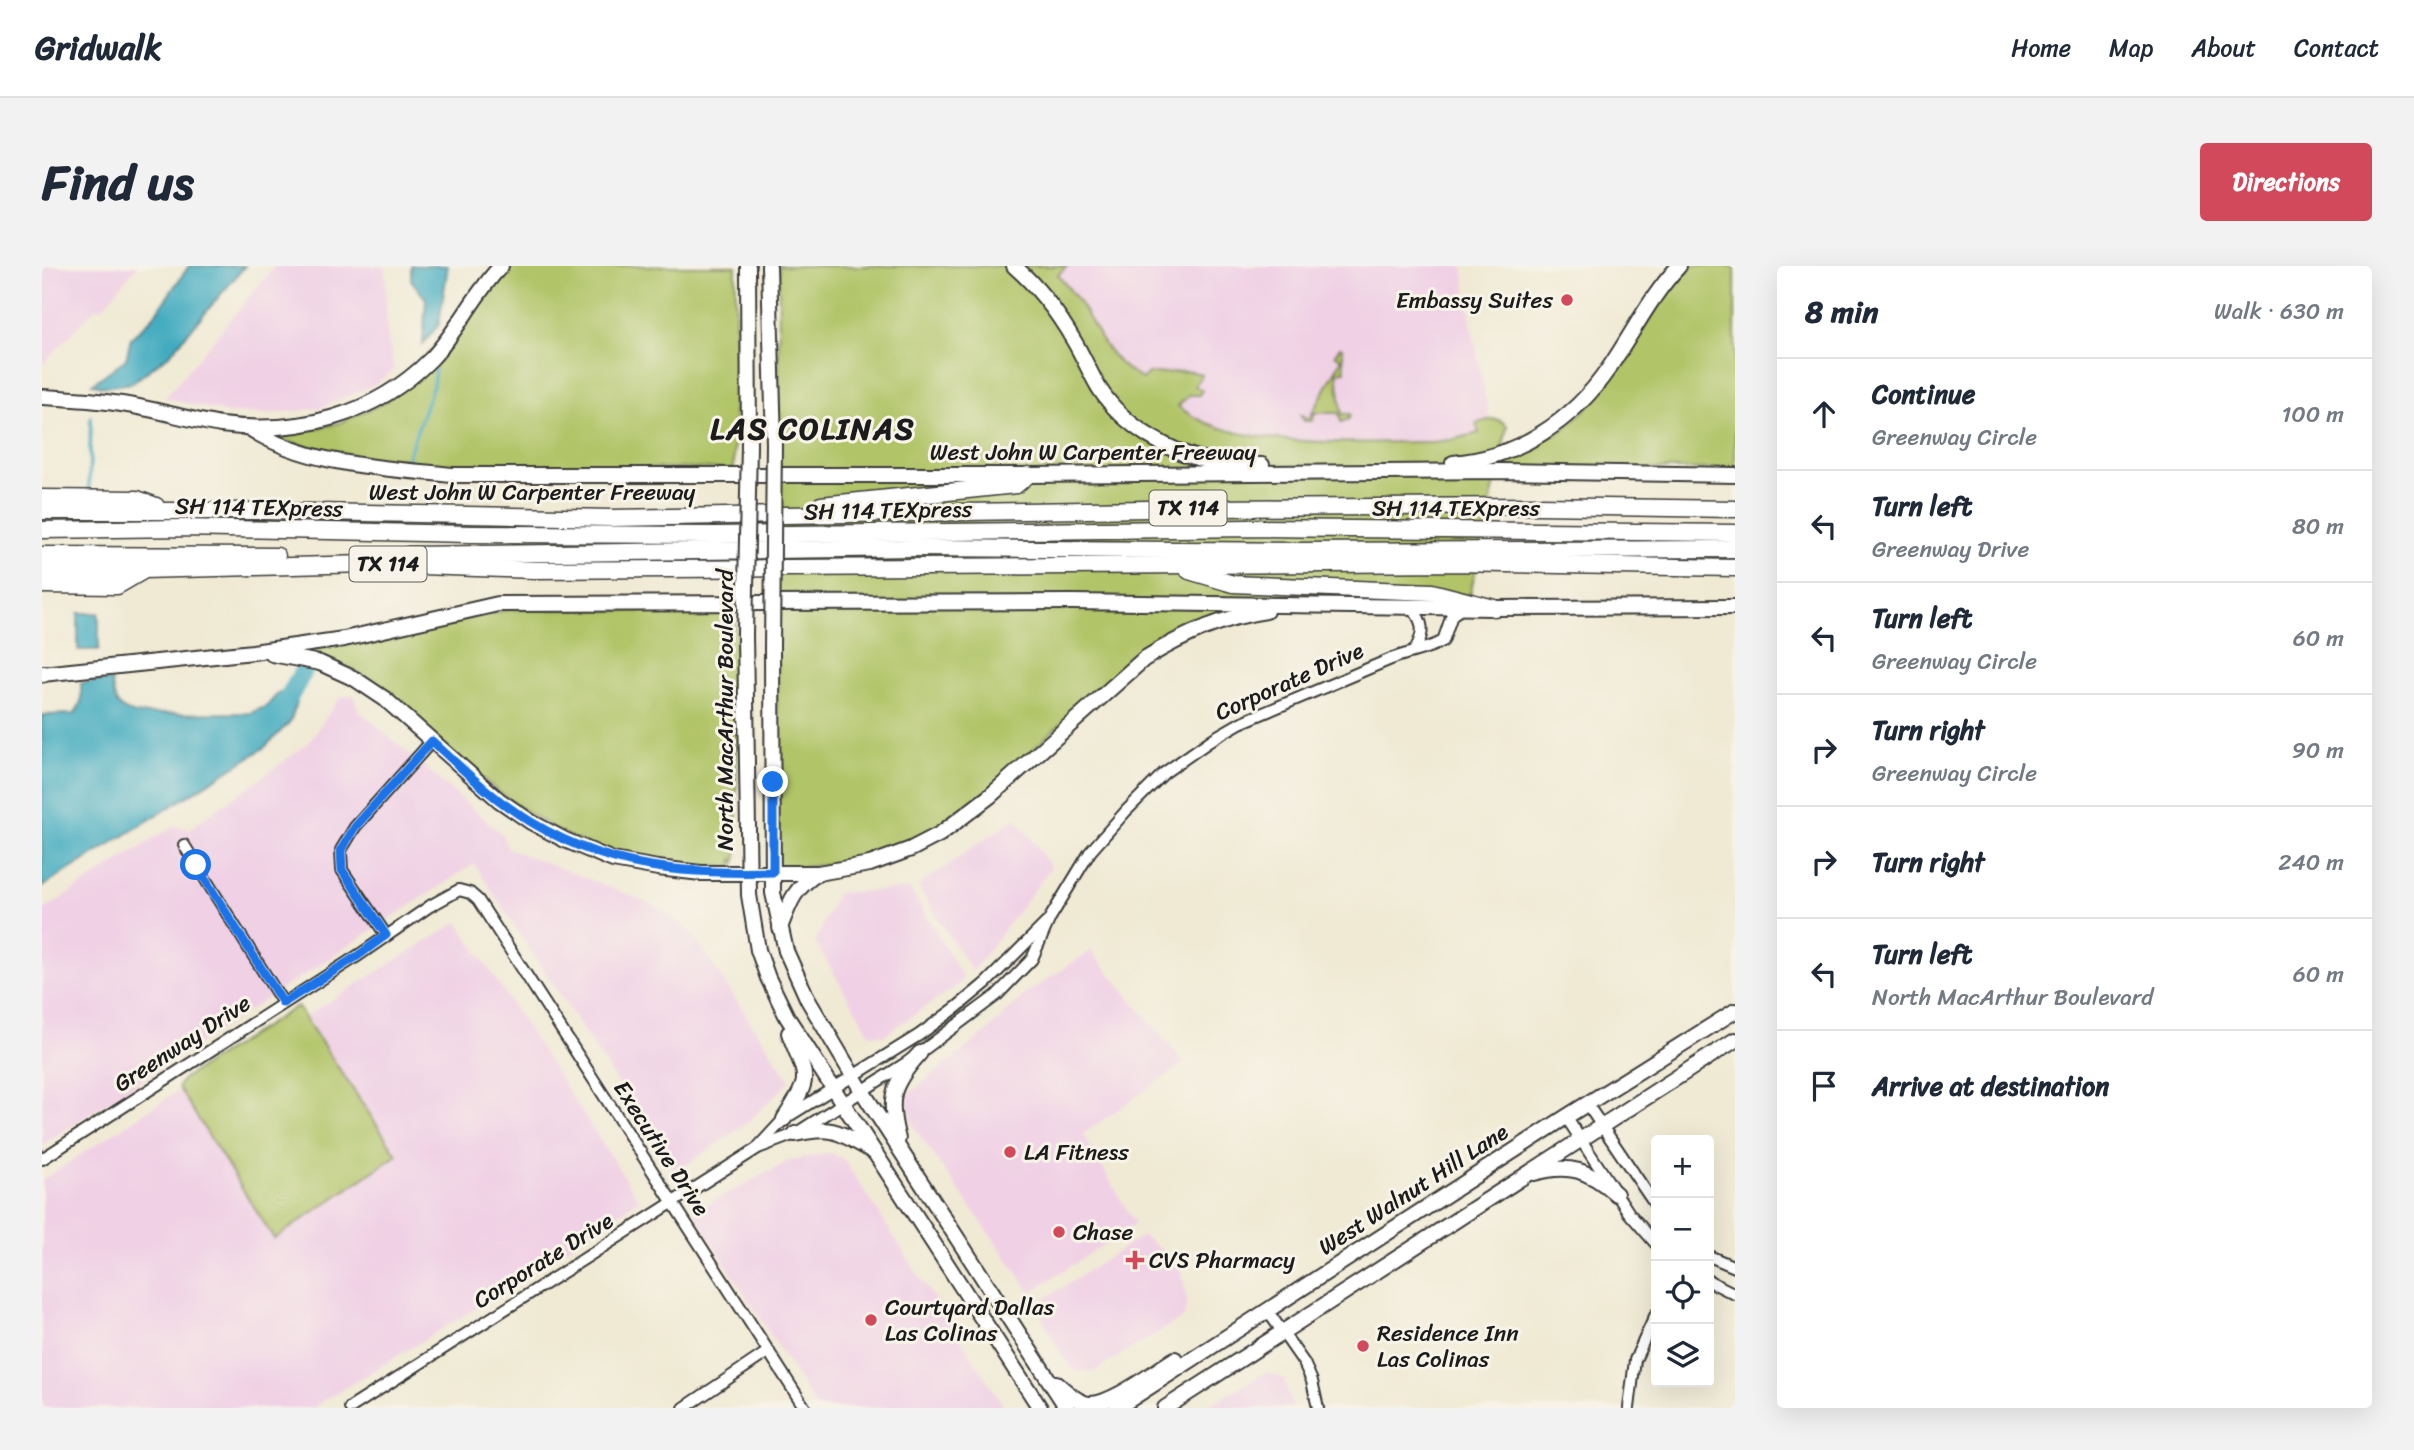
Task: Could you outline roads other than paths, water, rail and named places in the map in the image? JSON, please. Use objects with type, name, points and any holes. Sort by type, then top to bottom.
[{"type":"highway","points":[[611,518],[678,507],[807,506],[861,501],[1016,485],[1028,475]]},
{"type":"highway","points":[[42,498],[136,499],[168,510]]},
{"type":"highway","points":[[1251,528],[1464,507]]},
{"type":"highway","name":"West John W Carpenter Freeway","points":[[42,511],[168,510],[611,518],[1223,508],[1735,509]]},
{"type":"highway","name":"SH 114 TEXpress","points":[[42,530],[183,528],[471,534],[744,535],[1251,528],[1735,533]]},
{"type":"highway","name":"SH 114 TEXpress","points":[[42,555],[324,556],[914,548],[1285,551],[1735,549]]},
{"type":"highway","name":"TX 114","points":[[42,570],[366,564],[533,570],[1452,563],[1731,566]]},
{"type":"highway","points":[[1174,566],[1233,584],[1432,592],[1494,608]]},
{"type":"highway","points":[[42,585],[117,586],[143,570]]},
{"type":"main road","points":[[249,428],[288,427],[327,420],[356,410],[393,391],[441,348],[476,295],[501,266]]},
{"type":"main road","name":"North MacArthur Boulevard","points":[[748,266],[749,446],[745,634],[748,873],[750,905],[758,950],[787,1017],[1040,1408]]},
{"type":"main road","name":"North MacArthur Boulevard","points":[[769,266],[774,443],[773,872],[780,929],[795,975],[853,1077],[1067,1408]]},
{"type":"main road","points":[[1014,266],[1040,291],[1054,310],[1110,403],[1148,434],[1177,451],[1214,462],[1331,467],[1361,473]]},
{"type":"main road","points":[[1399,472],[1488,457],[1526,443],[1550,429],[1574,409],[1599,382],[1653,297],[1679,266]]},
{"type":"main road","name":"West John W Carpenter Freeway","points":[[42,397],[122,404],[187,419],[249,428],[275,442],[320,457],[376,467],[452,475],[1399,472],[1735,475]]},
{"type":"main road","points":[[42,674],[253,652],[344,639],[509,604],[1072,602],[1462,608],[1735,607]]},
{"type":"main road","points":[[253,652],[300,658],[334,668],[385,699],[499,800],[531,822],[613,860],[701,873],[818,873],[870,864],[911,849],[940,834],[990,796],[1134,667],[1172,642],[1250,613],[1315,605]]},
{"type":"main road","points":[[780,929],[794,893],[818,873]]},
{"type":"main road","name":"West Walnut Hill Lane","points":[[1117,1408],[1566,1117],[1735,1011]]},
{"type":"main road","points":[[784,1119],[803,1090],[805,1079],[804,1068],[789,1034],[787,1017]]},
{"type":"main road","points":[[1165,1408],[1735,1040]]},
{"type":"main road","points":[[902,1154],[891,1099],[895,1085],[904,1071],[920,1054]]},
{"type":"main road","points":[[795,1134],[818,1129],[832,1130],[874,1151]]},
{"type":"main road","points":[[1517,1181],[1537,1172],[1578,1170],[1597,1177],[1616,1194]]},
{"type":"main road","points":[[1045,1373],[1080,1401],[1089,1404],[1105,1401],[1187,1352],[1209,1348]]},
{"type":"main road","points":[[1026,1387],[1031,1408]]},
{"type":"street","points":[[1411,607],[1420,618],[1423,628],[1415,650]]},
{"type":"street","name":"Corporate Drive","points":[[350,1408],[758,1148],[795,1134],[920,1054],[995,996],[1032,959],[1050,918],[1090,852],[1125,811],[1164,773],[1240,723],[1415,650],[1429,649],[1443,641],[1452,615],[1462,608]]},
{"type":"street","points":[[386,935],[342,870],[341,850],[355,827],[432,741]]},
{"type":"street","points":[[184,845],[283,1003]]},
{"type":"street","name":"Greenway Drive","points":[[42,1159],[459,890],[470,893],[483,910]]},
{"type":"street","name":"Executive Drive","points":[[483,910],[805,1408]]},
{"type":"street","name":"Corporate Drive","points":[[758,1148],[784,1119],[919,1035],[986,983],[1050,918]]},
{"type":"street","points":[[986,983],[995,996]]},
{"type":"street","points":[[1587,1104],[1651,1199]]},
{"type":"street","points":[[1566,1117],[1629,1213],[1651,1238]]},
{"type":"street","points":[[1714,1258],[1735,1267]]},
{"type":"street","points":[[1714,1284],[1735,1294]]},
{"type":"street","points":[[1267,1310],[1304,1363],[1312,1381],[1318,1408]]},
{"type":"street","points":[[1629,1408],[1635,1360],[1651,1324]]},
{"type":"street","points":[[684,1408],[769,1352]]},
{"type":"water","points":[[189,266],[245,266],[170,354],[132,383],[105,387],[92,384],[126,359],[131,338],[153,317]]},
{"type":"water","points":[[411,266],[448,266],[439,324],[423,344],[426,299],[411,280]]},
{"type":"water","points":[[78,613],[99,613],[99,650],[78,650]]},
{"type":"water","points":[[111,680],[119,706],[136,714],[250,713],[267,706],[279,692],[297,703],[290,722],[264,748],[42,887],[42,715],[75,714],[81,702],[81,683]]},
{"type":"waterway","points":[[407,459],[433,385],[435,369]]},
{"type":"waterway","points":[[89,488],[91,417]]},
{"type":"waterway","points":[[274,716],[280,713],[303,672]]},
{"type":"place","name":"Embassy Suites","points":[[1567,300]]},
{"type":"place","name":"LA Fitness","points":[[1010,1152]]},
{"type":"place","name":"Chase","points":[[1059,1232]]},
{"type":"place","name":"CVS Pharmacy","points":[[1135,1260]]},
{"type":"place","name":"Courtyard Dallas Las Colinas","points":[[871,1320]]},
{"type":"place","name":"Residence Inn Las Colinas","points":[[1363,1346]]},
{"type":"district","name":"LAS COLINAS","points":[[813,429]]}]
